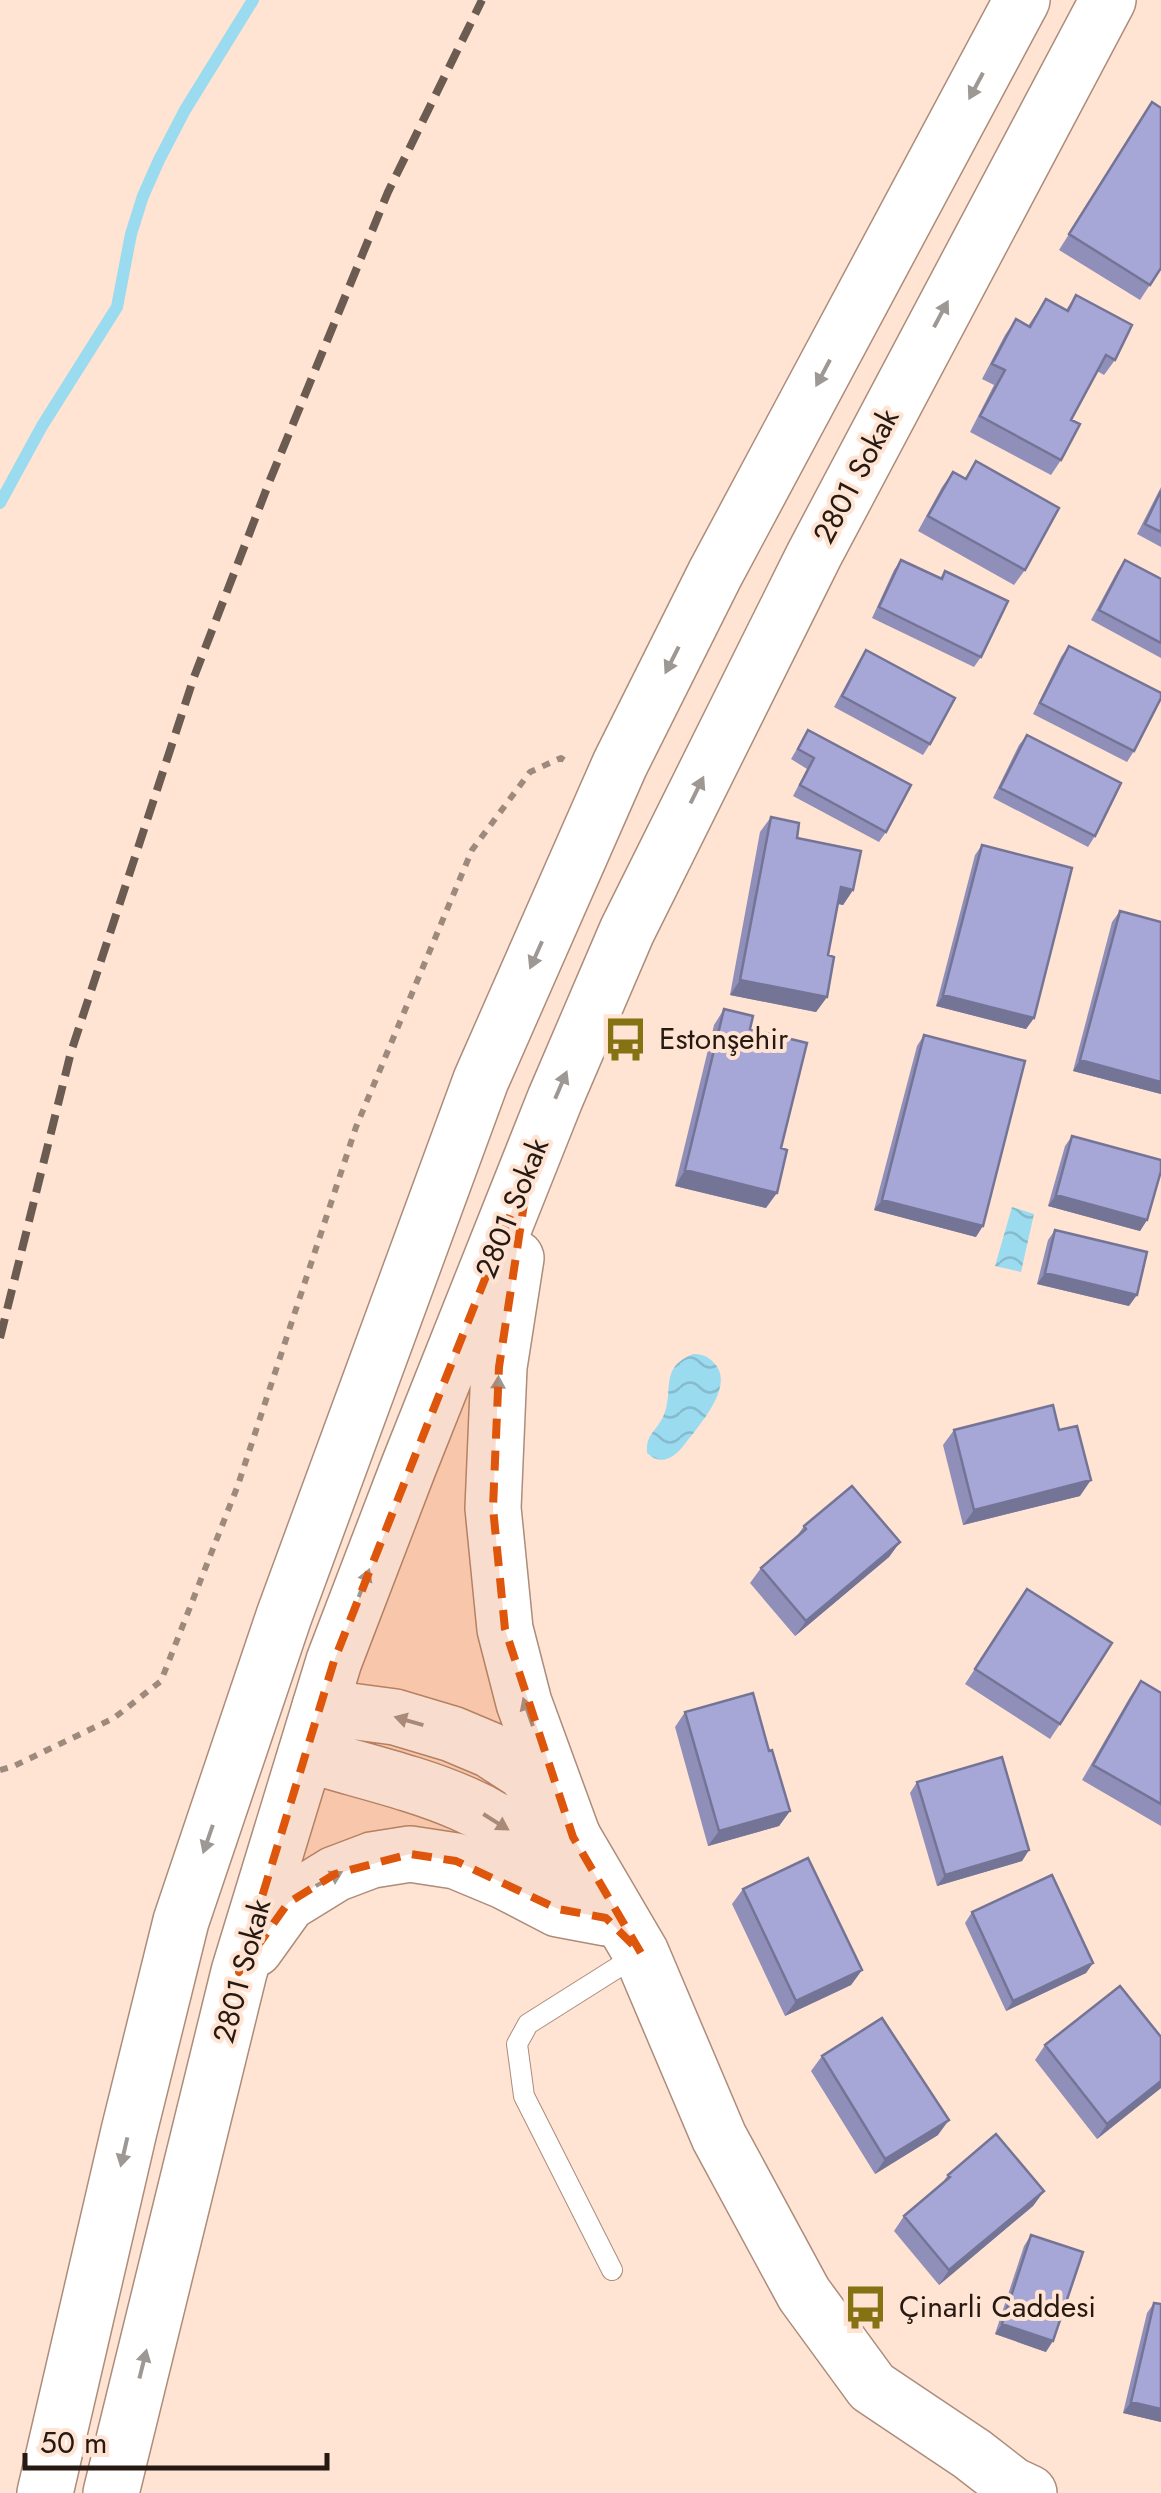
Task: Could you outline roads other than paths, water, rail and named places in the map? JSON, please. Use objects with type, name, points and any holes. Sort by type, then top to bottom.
[{"type":"main road","points":[[46,2493],[181,1921],[284,1616],[481,1080],[620,764],[706,591],[1022,0]]},
{"type":"main road","name":"2801 Sokak","points":[[112,2493],[239,1972],[307,1724],[555,1099],[627,931],[732,718],[831,522],[1108,0]]},
{"type":"main road","points":[[307,1724],[293,1686],[301,1652],[448,1242],[481,1080]]},
{"type":"main road","points":[[530,1164],[499,1367],[494,1508],[505,1629],[524,1703],[573,1836],[719,2137],[804,2294],[872,2387],[1029,2493]]},
{"type":"main road","points":[[240,1746],[282,1712],[307,1724],[503,1826],[561,1870],[623,1935]]},
{"type":"main road","points":[[307,1724],[395,1717],[452,1734],[490,1750],[524,1772],[573,1836]]},
{"type":"main road","points":[[239,1972],[288,1903],[336,1874],[372,1860],[410,1854],[456,1861],[623,1935]]},
{"type":"lane","points":[[612,2270],[524,2096],[518,2044],[528,2024],[623,1935]]},
{"type":"water","points":[[1012,1207],[1034,1214],[1021,1272],[995,1266]]},
{"type":"water","points":[[693,1354],[714,1363],[721,1380],[719,1390],[710,1410],[682,1448],[669,1458],[657,1459],[647,1453],[648,1442],[663,1417],[671,1373]]},
{"type":"waterway","points":[[0,503],[42,426],[117,307],[131,234],[143,196],[185,110],[253,0]]},
{"type":"railway","points":[[0,1338],[71,1052],[194,677],[388,192],[482,0]]},
{"type":"place","name":"Estonşehir","points":[[626,1039]]},
{"type":"place","name":"Çinarli Caddesi","points":[[866,2307]]}]
